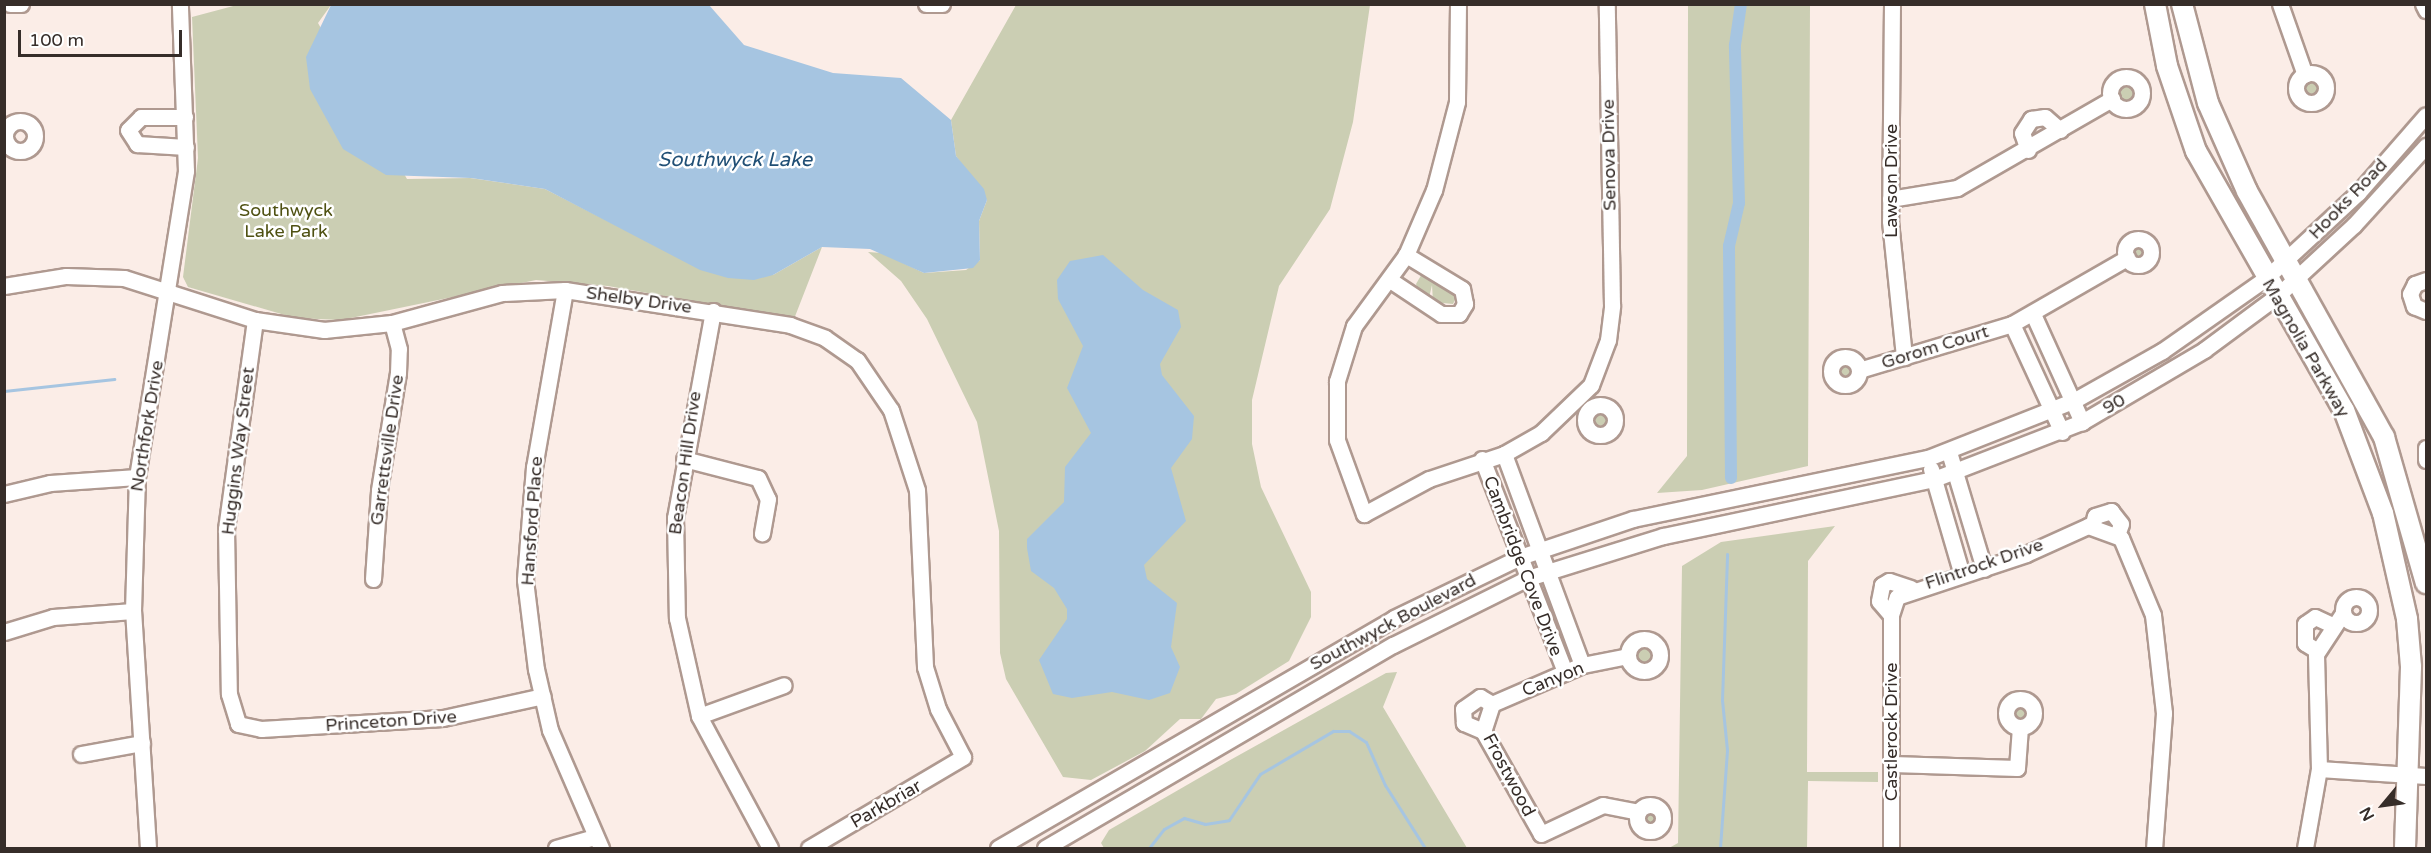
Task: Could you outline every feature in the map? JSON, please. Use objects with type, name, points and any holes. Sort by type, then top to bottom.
[{"type":"main road","name":"Magnolia Parkway","points":[[2155,4],[2167,66],[2196,151],[2265,279],[2344,410],[2383,513],[2407,619],[2418,775],[2405,849]]},
{"type":"main road","name":"Magnolia Parkway","points":[[2182,4],[2208,103],[2285,260],[2385,438],[2427,583]]},
{"type":"street","points":[[10,4],[21,4]]},
{"type":"street","points":[[926,4],[942,4]]},
{"type":"street","points":[[1458,4],[1453,121],[1428,208],[1406,255],[1390,280],[1354,326],[1337,381],[1339,449],[1364,514],[1429,479],[1482,459],[1504,454]]},
{"type":"street","name":"Senova Drive","points":[[1504,454],[1582,408],[1601,363],[1612,305],[1607,4]]},
{"type":"street","name":"Lawson Drive","points":[[1892,4],[1890,199],[1904,357]]},
{"type":"street","points":[[2280,4],[2305,75]]},
{"type":"street","points":[[2422,4],[2427,10]]},
{"type":"street","name":"Northfork Drive","points":[[147,849],[133,611],[137,477],[170,291],[186,147],[181,5]]},
{"type":"street","points":[[1890,199],[1939,194],[2028,150],[2112,99]]},
{"type":"street","name":"Hooks Road","points":[[2265,279],[2358,193],[2427,115]]},
{"type":"street","points":[[185,117],[141,117],[128,130],[136,144],[186,147]]},
{"type":"street","points":[[2028,150],[2022,133],[2031,119],[2045,117],[2060,130]]},
{"type":"street","name":"Hooks Road","points":[[2277,296],[2297,279],[2427,146]]},
{"type":"street","points":[[1390,280],[1441,314],[1460,314],[1465,304],[1462,289],[1406,255]]},
{"type":"street","name":"Gorom Court","points":[[1859,370],[2012,324],[2127,258]]},
{"type":"street","name":"Shelby Drive","points":[[4,286],[102,276],[170,291],[255,320],[324,330],[392,323],[502,293],[565,290],[713,311],[790,325],[825,338],[857,360],[885,397],[920,505],[925,667],[938,709],[963,757]]},
{"type":"street","name":"90","points":[[1928,458],[1949,452],[2073,401],[2162,351],[2265,279]]},
{"type":"street","points":[[2427,280],[2415,284],[2410,294],[2414,306],[2427,311]]},
{"type":"street","name":"Hansford Place","points":[[565,290],[534,467],[525,554],[531,639],[543,696],[563,767],[598,843]]},
{"type":"street","name":"90","points":[[1934,479],[2062,432],[2082,422],[2204,350],[2277,296]]},
{"type":"street","name":"Beacon Hill Drive","points":[[713,311],[684,459],[674,577],[680,638],[699,716],[770,849]]},
{"type":"street","points":[[2033,314],[2082,422]]},
{"type":"street","name":"Huggins Way Street","points":[[238,724],[229,694],[226,529],[255,320]]},
{"type":"street","name":"Garrettsville Drive","points":[[373,579],[379,490],[398,373],[399,349],[392,323]]},
{"type":"street","name":"Gorom Court","points":[[2012,324],[2062,432]]},
{"type":"street","points":[[2427,448],[2427,460]]},
{"type":"street","points":[[1949,452],[1984,569]]},
{"type":"street","name":"Cambridge Cove Drive","points":[[1504,454],[1582,665]]},
{"type":"street","points":[[1928,458],[1962,575]]},
{"type":"street","name":"Southwyck Boulevard","points":[[998,849],[1394,618],[1520,557],[1633,519],[1871,473],[1928,458]]},
{"type":"street","points":[[684,459],[758,478],[768,499],[762,533]]},
{"type":"street","name":"Cambridge Cove Drive","points":[[1482,459],[1564,672]]},
{"type":"street","points":[[1871,473],[1876,495]]},
{"type":"street","points":[[4,494],[50,483],[137,477]]},
{"type":"street","name":"Southwyck Boulevard","points":[[1045,849],[1393,645],[1528,578],[1663,536],[1876,495],[1934,479]]},
{"type":"street","name":"Flintrock Drive","points":[[1897,597],[1911,588],[1984,569],[2105,530],[2145,589],[2158,643],[2164,747],[2154,849]]},
{"type":"street","name":"Castlerock Drive","points":[[1891,615],[1879,601],[1882,585],[1889,581],[1911,588]]},
{"type":"street","name":"Castlerock Drive","points":[[1891,849],[1891,615],[1897,597]]},
{"type":"street","points":[[4,632],[53,617],[133,611]]},
{"type":"street","points":[[2305,849],[2319,769],[2316,650],[2332,625],[2343,613]]},
{"type":"street","points":[[2316,650],[2305,643],[2305,624],[2315,617],[2332,625]]},
{"type":"street","name":"Canyon","points":[[1483,731],[1469,728],[1463,709],[1480,697],[1489,709],[1582,665],[1628,656]]},
{"type":"street","points":[[699,716],[784,685]]},
{"type":"street","name":"Princeton Drive","points":[[238,724],[261,729],[443,718],[543,696]]},
{"type":"street","name":"Frostwood","points":[[1489,709],[1483,731],[1541,834],[1603,805],[1638,812]]},
{"type":"street","points":[[1892,764],[2017,768],[2020,727]]},
{"type":"street","points":[[81,754],[142,744]]},
{"type":"street","name":"Parkbriar","points":[[809,849],[963,757]]},
{"type":"street","points":[[2319,769],[2418,775]]},
{"type":"street","points":[[1133,770],[1145,790]]},
{"type":"street","points":[[556,849],[598,843]]},
{"type":"green space","name":"Southwyck Lake Park","points":[[237,5],[331,5],[318,23],[407,179],[470,178],[545,189],[674,255],[773,275],[822,247],[794,319],[608,286],[536,280],[341,320],[295,318],[188,287],[183,277],[198,158],[192,17]]},
{"type":"green space","points":[[1016,5],[1370,5],[1353,122],[1330,209],[1279,286],[1252,400],[1252,444],[1261,487],[1311,592],[1311,617],[1289,661],[1236,694],[1216,699],[1201,719],[1180,719],[1145,751],[1091,780],[1063,777],[1006,679],[1000,653],[999,531],[977,422],[927,319],[901,281],[868,252],[882,253],[924,273],[966,270],[980,260],[979,221],[987,200],[956,156],[951,120]]},
{"type":"green space","points":[[1688,5],[1810,5],[1808,466],[1702,490],[1657,493],[1687,456]]},
{"type":"green space","points":[[2311,81],[2317,83],[2319,89],[2317,95],[2311,97],[2305,95],[2303,89],[2305,83]]},
{"type":"green space","points":[[2127,85],[2133,87],[2135,93],[2133,99],[2127,101],[2121,99],[2119,93],[2121,87]]},
{"type":"green space","points":[[2138,243],[2144,245],[2146,251],[2144,257],[2138,259],[2132,257],[2130,251],[2132,245]]},
{"type":"green space","points":[[1423,272],[1446,279],[1457,296],[1453,304],[1433,302],[1432,285],[1429,298],[1419,292],[1416,284]]},
{"type":"green space","points":[[1848,354],[1858,358],[1862,368],[1858,378],[1848,382],[1838,378],[1834,368],[1838,358]]},
{"type":"green space","points":[[1599,406],[1609,410],[1613,420],[1609,430],[1599,434],[1589,430],[1585,420],[1589,410]]},
{"type":"green space","points":[[1835,526],[1808,561],[1807,772],[1878,772],[1878,782],[1808,781],[1807,848],[1669,848],[1678,843],[1682,566],[1721,542]]},
{"type":"green space","points":[[1645,641],[1655,645],[1659,655],[1655,665],[1645,669],[1635,665],[1631,655],[1635,645]]},
{"type":"green space","points":[[1397,672],[1383,707],[1467,848],[1104,848],[1101,843],[1109,830],[1386,673]]},
{"type":"green space","points":[[2020,697],[2030,701],[2034,711],[2030,721],[2020,725],[2010,721],[2006,711],[2010,701]]},
{"type":"green space","points":[[1653,802],[1663,806],[1667,816],[1663,826],[1653,830],[1643,826],[1639,816],[1643,806]]},
{"type":"water","name":"Southwyck Lake","points":[[331,5],[709,5],[744,45],[833,73],[901,78],[951,120],[956,156],[984,189],[987,200],[979,221],[980,260],[973,268],[924,273],[870,249],[822,247],[773,275],[754,280],[728,278],[700,270],[545,189],[471,178],[386,175],[343,149],[310,89],[306,57]]},
{"type":"water","points":[[1103,255],[1143,290],[1178,310],[1181,327],[1160,364],[1162,375],[1194,416],[1192,439],[1171,468],[1186,521],[1144,565],[1147,579],[1177,603],[1171,647],[1180,667],[1170,693],[1149,700],[1112,692],[1072,698],[1053,694],[1039,660],[1067,619],[1067,609],[1054,588],[1031,571],[1027,548],[1027,539],[1064,502],[1065,467],[1091,433],[1067,388],[1083,346],[1058,299],[1057,280],[1070,261]]},
{"type":"waterway","points":[[1731,478],[1729,246],[1739,203],[1735,45],[1741,4]]},
{"type":"waterway","points":[[4,391],[114,379]]},
{"type":"waterway","points":[[1720,848],[1727,750],[1722,700],[1727,554]]},
{"type":"waterway","points":[[1149,848],[1164,829],[1184,818],[1205,824],[1229,820],[1260,774],[1333,731],[1349,731],[1366,742],[1385,785],[1425,848]]}]
